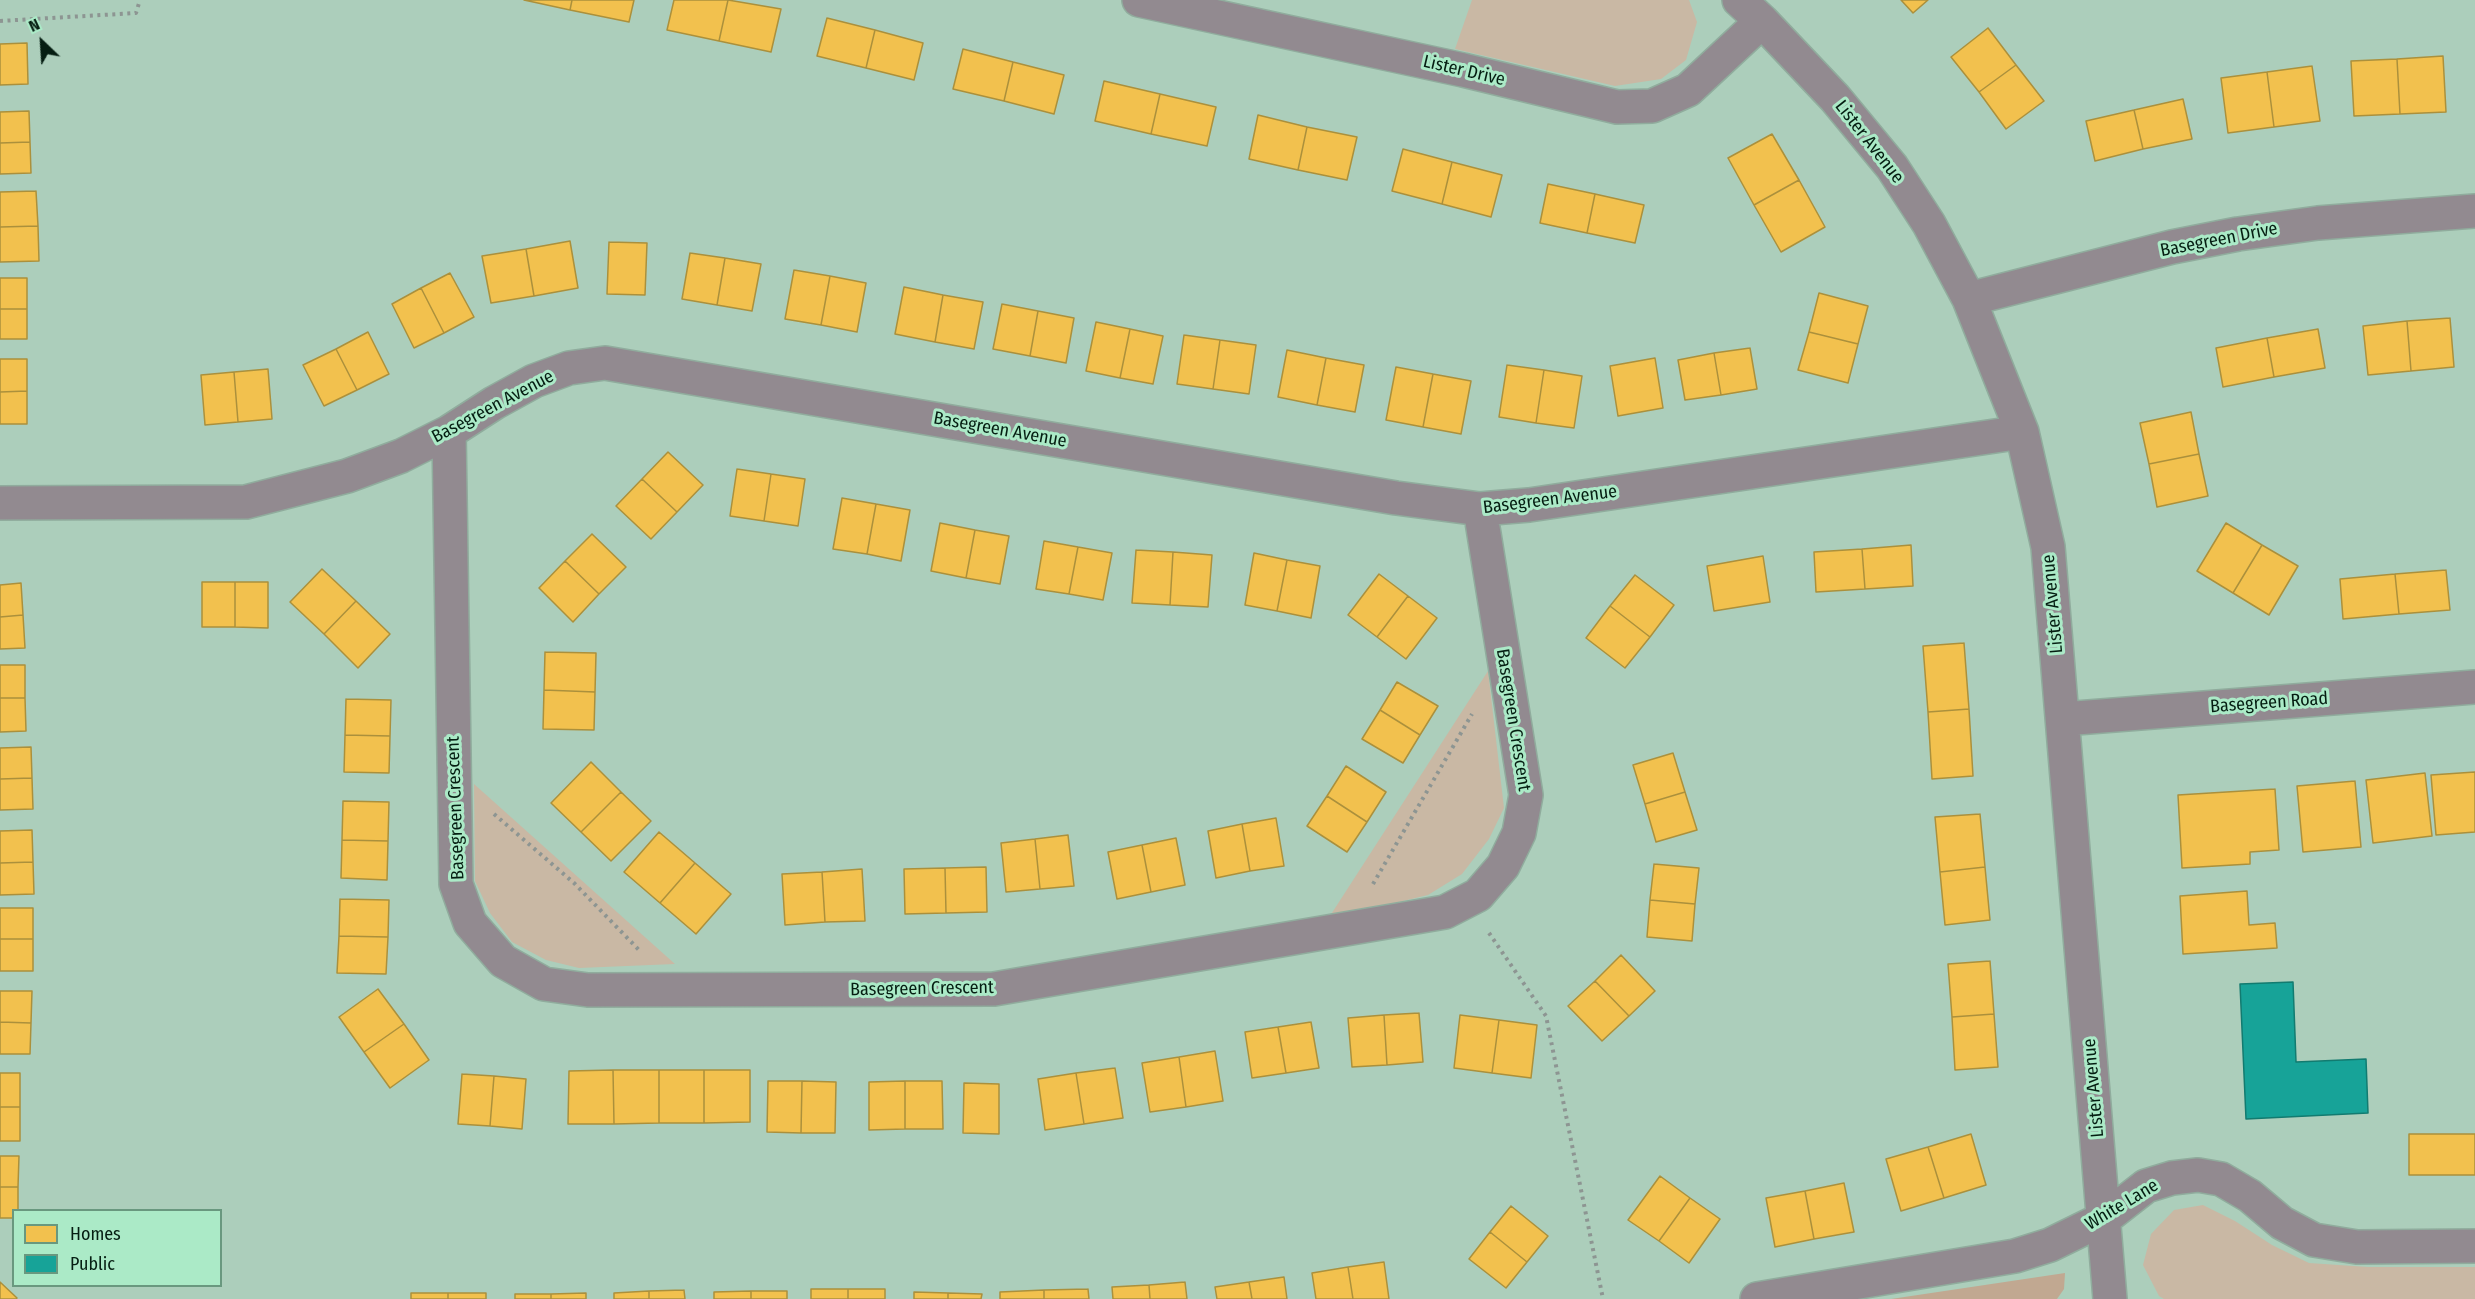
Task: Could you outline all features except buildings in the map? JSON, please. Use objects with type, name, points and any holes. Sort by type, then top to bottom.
[{"type":"street","name":"Lister Drive","points":[[1139,0],[1462,70],[1617,108],[1652,106],[1688,90],[1721,61],[1750,11]]},
{"type":"street","name":"Lister Avenue","points":[[1750,11],[1835,98],[1892,167],[1929,224],[1969,299],[2022,432],[2048,547],[2110,1299]]},
{"type":"street","name":"Basegreen Drive","points":[[1969,299],[2172,247],[2238,234],[2318,223],[2475,211]]},
{"type":"street","name":"Basegreen Avenue","points":[[0,503],[246,501],[347,476],[401,456],[449,432],[534,381],[568,368],[605,363],[1396,498],[1480,509],[1541,504],[2022,432]]},
{"type":"street","name":"Basegreen Crescent","points":[[449,432],[456,884],[470,923],[503,961],[544,984],[588,990],[994,989],[1444,912],[1478,895],[1503,866],[1518,833],[1526,795],[1480,509]]},
{"type":"street","name":"Basegreen Road","points":[[2063,719],[2475,687]]},
{"type":"street","name":"White Lane","points":[[1756,1299],[2015,1256],[2050,1245],[2105,1218],[2146,1186],[2172,1178],[2198,1175],[2222,1179],[2250,1196],[2282,1222],[2314,1240],[2357,1247],[2475,1246]]},
{"type":"path","points":[[0,21],[136,14],[140,0]]},
{"type":"path","points":[[1347,929],[1504,658]]},
{"type":"path","points":[[454,780],[574,883],[677,990]]},
{"type":"path","points":[[1466,901],[1546,1017],[1603,1299]]},
{"type":"shaded area","points":[[1472,0],[1689,0],[1697,22],[1686,60],[1661,79],[1615,86],[1455,49]]},
{"type":"shaded area","points":[[1488,671],[1504,808],[1489,839],[1462,874],[1428,895],[1328,919]]},
{"type":"shaded area","points":[[474,784],[675,964],[579,968],[546,960],[512,942],[490,913],[475,881]]},
{"type":"shaded area","points":[[2203,1205],[2235,1221],[2272,1245],[2309,1263],[2368,1267],[2475,1267],[2475,1299],[2164,1299],[2159,1296],[2143,1265],[2151,1234],[2174,1210]]},
{"type":"shaded area","points":[[2065,1273],[2064,1289],[2057,1299],[1891,1299]]}]
